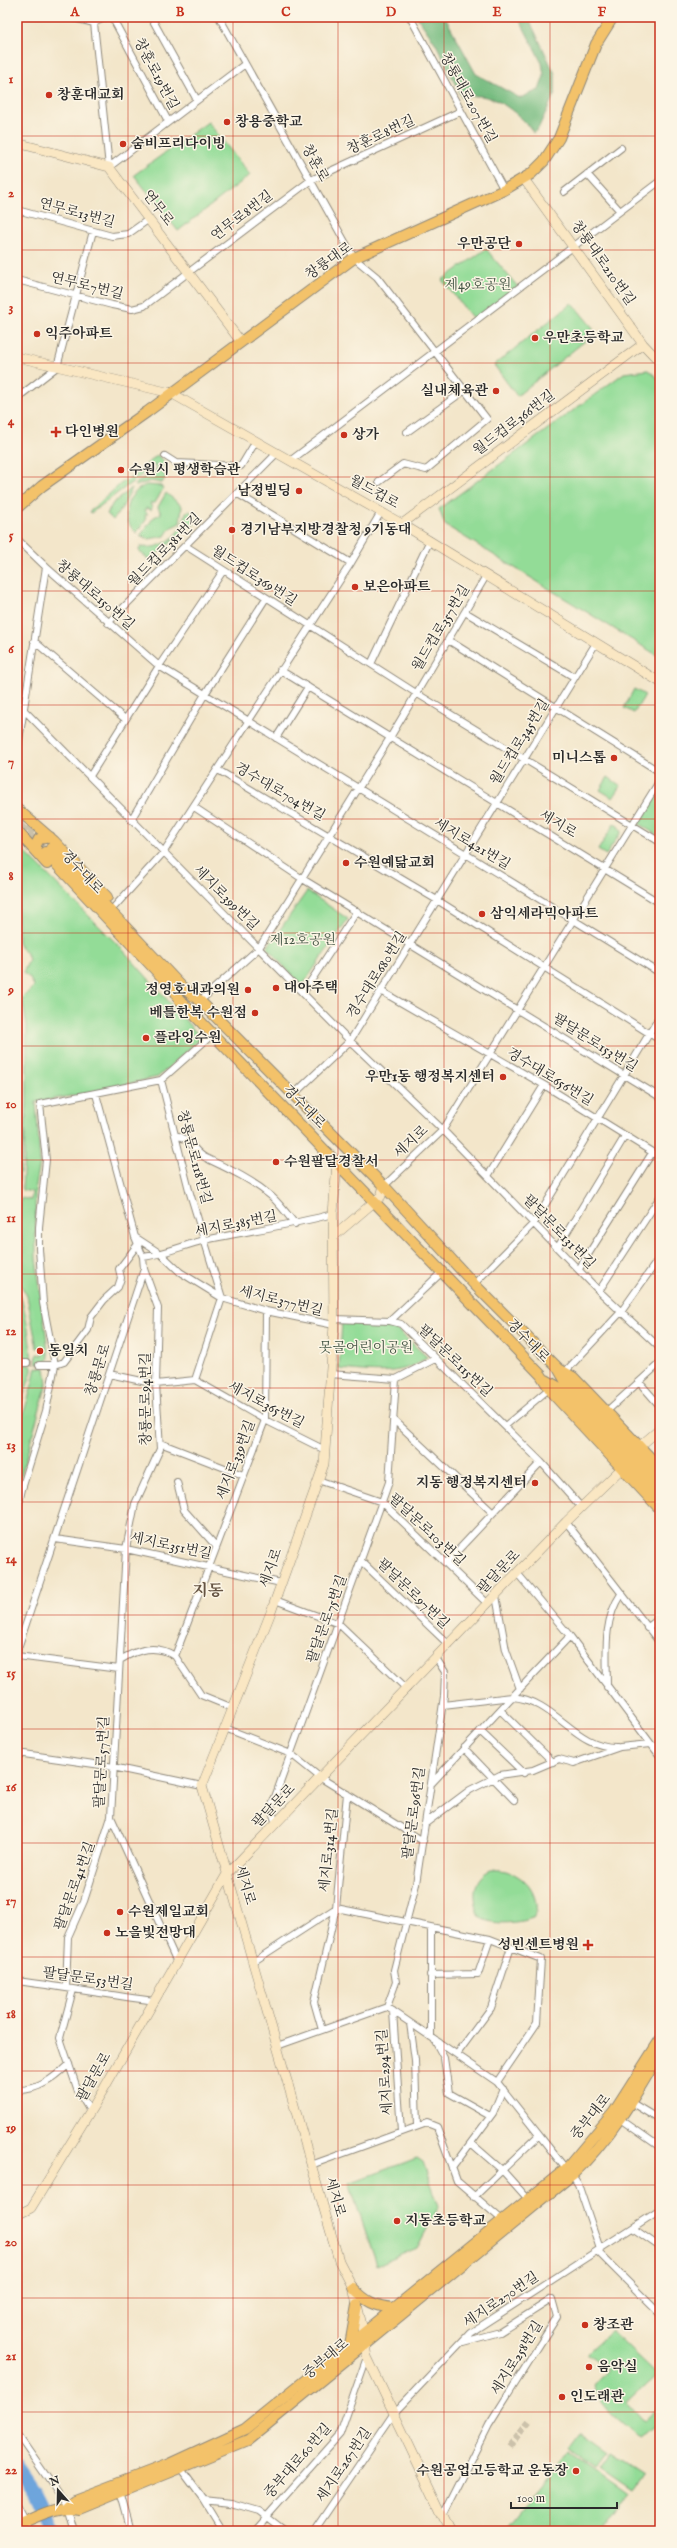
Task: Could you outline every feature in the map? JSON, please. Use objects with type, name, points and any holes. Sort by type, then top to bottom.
[{"type":"main road","name":"창룡대로","points":[[17,508],[42,486],[354,258],[504,190],[524,179],[544,161],[559,138],[596,44],[614,17]]},
{"type":"main road","points":[[17,809],[50,837],[185,983],[187,989]]},
{"type":"main road","points":[[17,832],[44,851]]},
{"type":"main road","points":[[44,851],[36,845],[39,839],[50,837]]},
{"type":"main road","name":"경수대로","points":[[44,851],[177,981],[200,1001],[384,1186],[474,1284],[562,1370],[607,1411],[660,1468]]},
{"type":"main road","name":"경수대로","points":[[44,851],[171,996],[178,998],[442,1272],[548,1384],[553,1394],[660,1509]]},
{"type":"main road","name":"경수대로","points":[[562,1370],[566,1382],[601,1426]]},
{"type":"main road","name":"경수대로","points":[[548,1384],[560,1388],[601,1426]]},
{"type":"main road","points":[[601,1426],[660,1482]]},
{"type":"main road","points":[[601,1426],[660,1495]]},
{"type":"main road","name":"중부대로","points":[[63,2507],[79,2509],[120,2491],[181,2469],[248,2440],[365,2344],[569,2172],[614,2112],[660,2040]]},
{"type":"main road","name":"중부대로","points":[[25,2524],[63,2507],[74,2500],[169,2464],[237,2434],[350,2345],[501,2219],[592,2156],[632,2103],[660,2053]]},
{"type":"main road","points":[[352,2288],[371,2304],[394,2308]]},
{"type":"main road","points":[[350,2345],[357,2305]]},
{"type":"street","points":[[70,17],[94,22],[106,17]]},
{"type":"street","name":"창훈로19번길","points":[[112,17],[168,121]]},
{"type":"street","name":"창훈로19번길","points":[[151,17],[197,100]]},
{"type":"street","name":"창훈로","points":[[219,17],[354,258]]},
{"type":"street","name":"창룡대로207번길","points":[[410,17],[504,190]]},
{"type":"street","points":[[17,143],[109,167],[94,22]]},
{"type":"street","name":"창훈로19번길","points":[[109,167],[245,64]]},
{"type":"street","name":"창훈로8번길","points":[[311,180],[461,111]]},
{"type":"street","points":[[564,192],[621,148]]},
{"type":"street","name":"연무로","points":[[109,167],[241,342]]},
{"type":"street","points":[[587,174],[620,211]]},
{"type":"street","name":"창룡대로210번길","points":[[524,179],[643,344],[660,362]]},
{"type":"street","name":"연무로8번길","points":[[188,271],[311,180]]},
{"type":"street","points":[[290,461],[435,352],[573,245],[660,181]]},
{"type":"street","name":"연무로13번길","points":[[17,210],[120,237],[128,234],[149,219]]},
{"type":"street","points":[[17,398],[57,367],[93,231]]},
{"type":"street","points":[[354,258],[372,272],[488,419],[426,470],[403,464],[379,482]]},
{"type":"street","name":"연무로7번길","points":[[17,280],[132,309],[144,306],[188,271]]},
{"type":"street","name":"월드컵로366번길","points":[[402,524],[643,344]]},
{"type":"street","name":"월드컵로","points":[[17,357],[171,393],[430,540],[486,576],[660,682]]},
{"type":"street","points":[[407,432],[465,390]]},
{"type":"street","points":[[165,456],[176,463],[241,466],[256,441]]},
{"type":"street","name":"월드컵로381번길","points":[[108,623],[238,494],[277,453]]},
{"type":"street","points":[[238,494],[350,564]]},
{"type":"street","points":[[249,722],[280,670],[350,564],[381,512]]},
{"type":"street","name":"창룡대로150번길","points":[[17,539],[108,623],[159,666],[358,789]]},
{"type":"street","points":[[371,664],[430,540]]},
{"type":"street","name":"월드컵로369번길","points":[[186,546],[416,693]]},
{"type":"street","points":[[17,753],[46,567]]},
{"type":"street","points":[[90,776],[159,666],[223,571]]},
{"type":"street","name":"월드컵로357번길","points":[[200,1001],[259,948],[301,878],[330,835],[391,736],[486,576]]},
{"type":"street","points":[[131,820],[205,694],[266,598]]},
{"type":"street","points":[[465,612],[574,677]]},
{"type":"street","points":[[448,640],[660,772]]},
{"type":"street","points":[[34,641],[125,719]]},
{"type":"street","name":"월드컵로345번길","points":[[465,854],[596,643]]},
{"type":"street","points":[[280,670],[391,736],[496,803]]},
{"type":"street","points":[[276,738],[308,687]]},
{"type":"street","name":"월드컵로357번길","points":[[416,693],[525,757]]},
{"type":"street","name":"세지로399번길","points":[[24,710],[303,993],[443,1130]]},
{"type":"street","name":"경수대로704번길","points":[[115,906],[164,853],[249,722]]},
{"type":"street","points":[[525,757],[660,842]]},
{"type":"street","name":"경수대로704번길","points":[[218,770],[330,835],[437,900]]},
{"type":"street","name":"세지로","points":[[334,1236],[381,1196],[384,1186],[443,1130],[491,1055],[517,1009],[660,780]]},
{"type":"street","name":"세지로421번길","points":[[358,789],[660,973]]},
{"type":"street","name":"세지로","points":[[496,803],[605,869]]},
{"type":"street","points":[[194,807],[301,878],[412,943],[517,1009]]},
{"type":"street","name":"경수대로680번길","points":[[293,1095],[350,1040],[412,943],[465,854]]},
{"type":"street","points":[[605,869],[660,903]]},
{"type":"street","points":[[437,900],[660,1040]]},
{"type":"street","points":[[303,993],[357,911]]},
{"type":"street","points":[[381,990],[491,1055]]},
{"type":"street","name":"팔달문로153번길","points":[[517,1009],[660,1097]]},
{"type":"street","name":"경수대로656번길","points":[[474,1284],[534,1223],[660,1016]]},
{"type":"street","points":[[17,1512],[23,1483],[46,1411],[55,1365],[43,1303],[39,1249],[40,1212],[46,1160],[40,1104],[161,1080],[213,1034]]},
{"type":"street","name":"경수대로656번길","points":[[491,1055],[544,1085],[597,1119]]},
{"type":"street","name":"창룡문로118번길","points":[[161,1080],[204,1240]]},
{"type":"street","points":[[488,1176],[544,1085]]},
{"type":"street","name":"창룡문로","points":[[17,1651],[144,1269],[143,1257],[137,1241],[96,1094]]},
{"type":"street","points":[[597,1119],[660,1158]]},
{"type":"street","name":"팔달문로131번길","points":[[443,1130],[599,1291],[660,1348]]},
{"type":"street","points":[[175,1135],[188,1139],[206,1158],[219,1162],[254,1182],[272,1197],[296,1224]]},
{"type":"street","points":[[558,1247],[625,1136]]},
{"type":"street","points":[[579,1269],[652,1153]]},
{"type":"street","name":"세지로","points":[[337,1162],[333,1214],[334,1322],[324,1464],[275,1600],[202,1786],[339,2261],[352,2288],[357,2305],[365,2344],[366,2357],[450,2531]]},
{"type":"street","points":[[599,1291],[660,1197]]},
{"type":"street","name":"세지로385번길","points":[[143,1257],[161,1254],[204,1240],[296,1224],[333,1214]]},
{"type":"street","name":"세지로377번길","points":[[204,1240],[222,1298]]},
{"type":"street","points":[[39,1365],[55,1365],[64,1362],[88,1330],[91,1316],[104,1300],[118,1287],[121,1278],[119,1269],[137,1241]]},
{"type":"street","name":"세지로377번길","points":[[137,1241],[161,1254],[180,1272],[222,1298],[266,1311],[334,1322]]},
{"type":"street","points":[[562,1370],[621,1312],[660,1257]]},
{"type":"street","points":[[655,1265],[660,1271]]},
{"type":"street","name":"창룡문로94번길","points":[[126,1549],[135,1504],[160,1449],[156,1384],[158,1308],[144,1269]]},
{"type":"street","points":[[390,1322],[442,1272]]},
{"type":"street","points":[[109,1374],[156,1384],[195,1380],[222,1298]]},
{"type":"street","name":"세지로339번길","points":[[175,1656],[207,1566],[264,1420],[266,1311]]},
{"type":"street","name":"팔달문로115번길","points":[[334,1322],[390,1322],[401,1324],[541,1462],[581,1507]]},
{"type":"street","points":[[330,1374],[396,1379],[435,1359]]},
{"type":"street","points":[[17,1363],[27,1363]]},
{"type":"street","points":[[607,1411],[660,1363]]},
{"type":"street","name":"팔달문로75번길","points":[[276,1824],[271,1808],[389,1482],[396,1379]]},
{"type":"street","name":"세지로365번길","points":[[195,1380],[264,1420],[325,1450]]},
{"type":"street","points":[[639,1382],[660,1406]]},
{"type":"street","points":[[505,1426],[548,1384]]},
{"type":"street","points":[[393,1419],[493,1513]]},
{"type":"street","points":[[640,1446],[660,1429]]},
{"type":"street","points":[[160,1443],[243,1474]]},
{"type":"street","points":[[446,1564],[541,1462]]},
{"type":"street","name":"팔달문로","points":[[17,2215],[31,2208],[90,2112],[227,1874],[407,1689],[566,1522],[622,1468]]},
{"type":"street","name":"팔달문로103번길","points":[[318,1480],[382,1502],[488,1604]]},
{"type":"street","points":[[177,1482],[184,1510],[215,1546]]},
{"type":"street","points":[[566,1522],[660,1643]]},
{"type":"street","name":"세지로351번길","points":[[55,1540],[126,1549],[281,1583]]},
{"type":"street","name":"팔달문로57번길","points":[[126,1549],[111,1817],[177,1962]]},
{"type":"street","name":"팔달문로97번길","points":[[361,1561],[449,1645]]},
{"type":"street","points":[[517,1573],[570,1636],[660,1756]]},
{"type":"street","points":[[607,1687],[607,1633],[609,1619],[621,1594]]},
{"type":"street","points":[[496,1596],[506,1650],[520,1689]]},
{"type":"street","points":[[275,1600],[338,1624],[407,1689]]},
{"type":"street","points":[[647,1628],[660,1618]]},
{"type":"street","points":[[431,1784],[570,1636]]},
{"type":"street","points":[[120,1660],[150,1648],[166,1649],[175,1656],[201,1695],[233,1708]]},
{"type":"street","points":[[17,1656],[119,1669]]},
{"type":"street","name":"팔달문로96번길","points":[[390,2009],[396,1982],[394,1970],[416,1884],[443,1705],[445,1672],[436,1658]]},
{"type":"street","points":[[443,1705],[512,1697],[536,1701],[587,1739],[610,1748],[650,1744],[660,1747]]},
{"type":"street","points":[[500,1710],[552,1762]]},
{"type":"street","points":[[225,1728],[291,1754],[321,1778],[423,1841]]},
{"type":"street","points":[[480,1731],[524,1773]]},
{"type":"street","points":[[426,1823],[470,1790],[492,1778],[524,1773],[559,1759],[574,1763],[620,1747]]},
{"type":"street","points":[[464,1748],[514,1800]]},
{"type":"street","points":[[17,1753],[114,1767],[202,1786]]},
{"type":"street","name":"세지로314번길","points":[[322,2030],[314,2002],[336,1908],[347,1794]]},
{"type":"street","name":"팔달문로41번길","points":[[66,1988],[68,1937],[84,1901],[111,1817]]},
{"type":"street","name":"세지로314번길","points":[[253,1962],[336,1908],[406,1924],[490,1939],[541,1959],[537,2023],[497,2082]]},
{"type":"street","points":[[431,1928],[430,1974],[433,2038],[444,2058],[449,2093],[490,2116]]},
{"type":"street","points":[[430,1974],[478,1974],[490,1939]]},
{"type":"street","points":[[457,2054],[491,2008],[510,1947]]},
{"type":"street","name":"팔달문로53번길","points":[[17,1981],[73,1990],[155,2000]]},
{"type":"street","points":[[73,1990],[60,2038],[78,2091],[90,2112]]},
{"type":"street","points":[[277,2046],[322,2030],[390,2009],[457,2054],[497,2082],[569,2172],[578,2184],[599,2250],[660,2314]]},
{"type":"street","name":"세지로294번길","points":[[390,2009],[401,2132]]},
{"type":"street","points":[[410,2022],[415,2060],[417,2126]]},
{"type":"street","points":[[17,2090],[25,2090],[53,2080],[69,2064]]},
{"type":"street","points":[[501,2219],[457,2181],[452,2168],[490,2116],[503,2089]]},
{"type":"street","name":"중부대로","points":[[632,2103],[660,2120]]},
{"type":"street","name":"중부대로","points":[[620,2119],[660,2146]]},
{"type":"street","name":"세지로294번길","points":[[311,2165],[427,2123],[437,2127],[452,2168]]},
{"type":"street","points":[[474,2197],[539,2135]]},
{"type":"street","points":[[471,2142],[502,2170],[528,2199]]},
{"type":"street","name":"세지로270번길","points":[[394,2413],[470,2333],[634,2229],[660,2210]]},
{"type":"street","points":[[634,2229],[660,2246]]},
{"type":"street","name":"세지로258번길","points":[[443,2516],[489,2425],[557,2316],[552,2300],[500,2332],[463,2342]]},
{"type":"street","name":"중부대로60번길","points":[[254,2531],[340,2434],[366,2357]]},
{"type":"street","name":"세지로267번길","points":[[314,2531],[394,2413]]},
{"type":"street","points":[[17,2434],[63,2507],[74,2531]]},
{"type":"street","points":[[181,2469],[204,2500],[223,2531]]},
{"type":"street","points":[[120,2491],[131,2531]]},
{"type":"street","points":[[204,2500],[231,2503],[258,2511],[285,2531]]},
{"type":"street","points":[[17,2508],[25,2524]]},
{"type":"green space","points":[[417,17],[445,17],[476,74],[520,98],[539,90],[544,76],[542,63],[518,17],[528,17],[555,74],[555,93],[538,129],[533,133],[521,118],[508,107],[495,100],[479,96],[462,98],[436,44]]},
{"type":"green space","points":[[208,122],[250,175],[178,231],[134,175]]},
{"type":"green space","name":"제49호공원","points":[[486,249],[518,287],[474,320],[442,280]]},
{"type":"green space","points":[[572,303],[593,328],[591,336],[517,396],[494,365]]},
{"type":"green space","points":[[648,370],[660,380],[660,657],[445,525],[439,509],[624,373]]},
{"type":"green space","points":[[157,455],[167,464],[160,469],[166,477],[162,483],[150,481],[136,486],[135,484],[157,469],[155,465],[91,513],[90,511],[125,480],[127,481]]},
{"type":"green space","points":[[146,485],[161,486],[163,489],[155,503],[150,503],[152,508],[151,510],[146,508],[145,511],[148,514],[145,515],[146,520],[136,533],[128,520],[126,513],[127,506],[134,494]]},
{"type":"green space","points":[[132,488],[122,508],[113,520],[107,514],[113,503]]},
{"type":"green space","points":[[166,493],[182,506],[180,523],[170,528],[165,536],[149,539],[140,536],[154,517],[161,514],[158,507]]},
{"type":"green space","points":[[190,511],[198,521],[149,560],[139,551],[140,547],[157,546],[170,539],[180,528],[186,512]]},
{"type":"green space","points":[[634,689],[645,695],[634,713],[624,708]]},
{"type":"green space","points":[[608,777],[621,786],[613,798],[600,790]]},
{"type":"green space","points":[[660,790],[660,837],[639,824]]},
{"type":"green space","points":[[614,824],[618,826],[621,832],[606,855],[598,850]]},
{"type":"green space","points":[[17,844],[123,950],[201,1038],[158,1077],[88,1093],[36,1102],[40,1162],[35,1191],[36,1258],[49,1358],[46,1364],[36,1363],[37,1354],[43,1355],[44,1348],[37,1348],[27,1296],[17,1278],[17,1230],[21,1198],[31,1200],[32,1192],[22,1190],[27,1103],[27,1025],[22,998],[34,986],[29,977],[23,973],[29,960],[26,951],[22,949],[18,942]]},
{"type":"green space","name":"제12호공원","points":[[307,891],[348,919],[302,986],[267,948]]},
{"type":"green space","points":[[17,981],[24,1136],[17,1197]]},
{"type":"green space","points":[[17,1287],[29,1333],[32,1361],[25,1361],[17,1354]]},
{"type":"green space","name":"못골어린이공원","points":[[342,1322],[395,1328],[427,1357],[417,1364],[396,1371],[374,1372],[339,1369]]},
{"type":"green space","points":[[24,1364],[32,1366],[32,1371],[17,1416],[17,1399]]},
{"type":"green space","points":[[36,1367],[45,1368],[47,1383],[17,1490],[17,1436]]},
{"type":"green space","points":[[491,1870],[510,1872],[526,1883],[535,1898],[535,1917],[507,1923],[493,1922],[481,1918],[476,1904],[475,1891],[480,1878]]},
{"type":"green space","points":[[417,2158],[423,2162],[439,2206],[417,2248],[377,2265],[349,2183]]},
{"type":"green space","points":[[611,2331],[657,2375],[627,2402],[644,2421],[657,2409],[660,2413],[656,2425],[638,2438],[599,2400],[594,2385],[608,2369],[586,2354]]},
{"type":"green space","points":[[580,2432],[608,2452],[596,2467],[569,2447]]},
{"type":"green space","name":"수원공업고등학교 운동장","points":[[570,2451],[628,2492],[599,2531],[507,2531]]},
{"type":"green space","points":[[611,2453],[643,2474],[633,2489],[601,2467]]},
{"type":"waterway","points":[[17,2466],[34,2491],[54,2531]]},
{"type":"tunnel","points":[[17,815],[51,848]]},
{"type":"tunnel","points":[[17,824],[42,850]]},
{"type":"tunnel","points":[[27,1363],[39,1365]]},
{"type":"tunnel","points":[[509,2447],[531,2419]]},
{"type":"place","name":"창훈대교회","points":[[49,95]]},
{"type":"place","name":"창용중학교","points":[[227,122]]},
{"type":"place","name":"숨비프리다이빙","points":[[123,144]]},
{"type":"place","name":"우만공단","points":[[519,244]]},
{"type":"place","name":"익주아파트","points":[[37,334]]},
{"type":"place","name":"우만초등학교","points":[[535,338]]},
{"type":"place","name":"실내체육관","points":[[496,391]]},
{"type":"place","name":"다인병원","points":[[56,432]]},
{"type":"place","name":"상가","points":[[344,435]]},
{"type":"place","name":"수원시 평생학습관","points":[[121,470]]},
{"type":"place","name":"남정빌딩","points":[[299,491]]},
{"type":"place","name":"경기남부지방경찰청 9기동대","points":[[232,530]]},
{"type":"place","name":"보은아파트","points":[[355,587]]},
{"type":"place","name":"미니스톱","points":[[614,758]]},
{"type":"place","name":"수원예닮교회","points":[[346,863]]},
{"type":"place","name":"삼익세라믹아파트","points":[[482,914]]},
{"type":"place","name":"대아주택","points":[[276,988]]},
{"type":"place","name":"정영호내과의원","points":[[248,990]]},
{"type":"place","name":"베틀한복 수원점","points":[[255,1013]]},
{"type":"place","name":"플라잉수원","points":[[146,1038]]},
{"type":"place","name":"우만1동 행정복지센터","points":[[503,1077]]},
{"type":"place","name":"수원팔달경찰서","points":[[276,1162]]},
{"type":"place","name":"동일치","points":[[40,1351]]},
{"type":"place","name":"지동 행정복지센터","points":[[535,1483]]},
{"type":"place","name":"수원제일교회","points":[[120,1912]]},
{"type":"place","name":"노을빛전망대","points":[[107,1933]]},
{"type":"place","name":"성빈센트병원","points":[[588,1945]]},
{"type":"place","name":"지동초등학교","points":[[397,2221]]},
{"type":"place","name":"창조관","points":[[585,2325]]},
{"type":"place","name":"음악실","points":[[589,2367]]},
{"type":"place","name":"인도래관","points":[[562,2397]]},
{"type":"place","name":"수원공업고등학교 운동장","points":[[576,2471]]},
{"type":"district","name":"지동","points":[[208,1592]]}]
